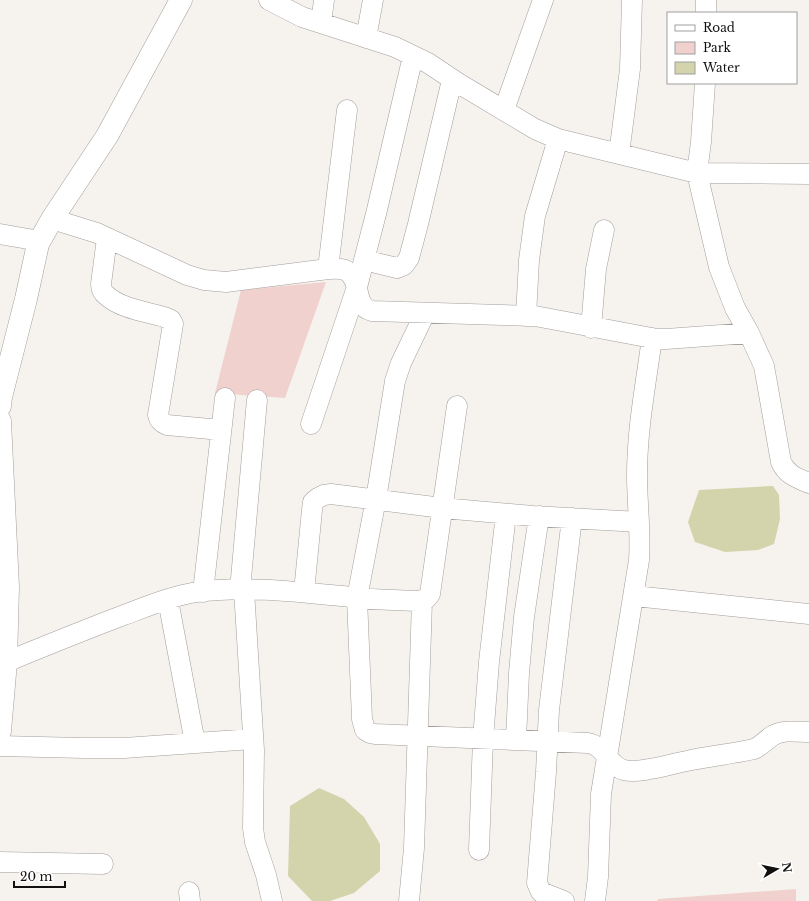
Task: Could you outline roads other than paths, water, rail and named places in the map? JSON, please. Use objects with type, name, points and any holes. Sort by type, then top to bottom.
[{"type":"street","points":[[0,406],[40,241],[107,136],[181,0]]},
{"type":"street","points":[[270,0],[286,10],[321,24],[395,47],[413,56],[535,129],[558,139],[697,173],[809,174]]},
{"type":"street","points":[[321,24],[324,0]]},
{"type":"street","points":[[366,38],[373,0]]},
{"type":"street","points":[[504,110],[543,0]]},
{"type":"street","points":[[619,154],[630,69],[632,0]]},
{"type":"street","points":[[706,0],[706,12]]},
{"type":"street","points":[[311,424],[357,287],[378,206],[413,56]]},
{"type":"street","points":[[364,260],[397,268],[404,265],[409,258],[452,80]]},
{"type":"street","points":[[705,84],[701,142],[697,173],[719,267],[735,308],[749,333],[764,366],[781,462],[792,477],[809,483]]},
{"type":"street","points":[[328,269],[347,110]]},
{"type":"street","points":[[526,316],[529,260],[535,216],[558,139]]},
{"type":"street","points":[[52,220],[97,233],[187,275],[204,280],[226,282],[335,268],[347,271],[352,276],[357,287],[362,306],[366,310],[372,311],[526,316],[558,320],[591,328],[666,339],[749,333]]},
{"type":"street","points":[[591,328],[596,269],[604,230]]},
{"type":"street","points":[[0,234],[40,241]]},
{"type":"street","points":[[107,238],[100,284],[105,295],[125,306],[164,317],[171,320],[173,324],[158,415],[161,422],[221,430]]},
{"type":"street","points":[[424,313],[401,363],[396,381],[376,499],[356,598],[363,726],[365,730],[370,733],[417,736],[592,744],[599,747],[615,766],[623,770],[635,770],[754,749],[762,745],[772,736],[781,732],[809,732]]},
{"type":"street","points":[[595,901],[598,877],[601,800],[634,596],[640,544],[637,475],[638,451],[652,338]]},
{"type":"street","points":[[203,592],[225,398]]},
{"type":"street","points":[[256,400],[242,590],[254,739],[252,828],[272,901]]},
{"type":"street","points":[[6,662],[107,621],[168,600],[203,592],[278,590],[356,598],[422,601],[430,594],[457,406]]},
{"type":"street","points":[[0,421],[2,497],[8,587],[6,662],[0,731]]},
{"type":"street","points":[[304,592],[313,502],[324,495],[331,494],[442,508],[506,514],[639,522]]},
{"type":"street","points":[[480,850],[483,739],[493,620],[506,514]]},
{"type":"street","points":[[516,740],[519,672],[524,617],[540,516]]},
{"type":"street","points":[[564,901],[545,894],[539,889],[537,883],[546,772],[548,710],[572,518]]},
{"type":"street","points":[[634,596],[809,614]]},
{"type":"street","points":[[168,600],[195,743]]},
{"type":"street","points":[[409,901],[414,848],[422,601]]},
{"type":"street","points":[[0,746],[124,748],[254,739]]},
{"type":"street","points":[[0,862],[103,864]]},
{"type":"water","points":[[773,486],[779,495],[780,519],[774,544],[758,550],[725,552],[695,542],[688,522],[699,490]]},
{"type":"water","points":[[319,788],[344,799],[364,817],[380,844],[380,871],[354,893],[330,901],[312,901],[288,876],[290,806]]}]
